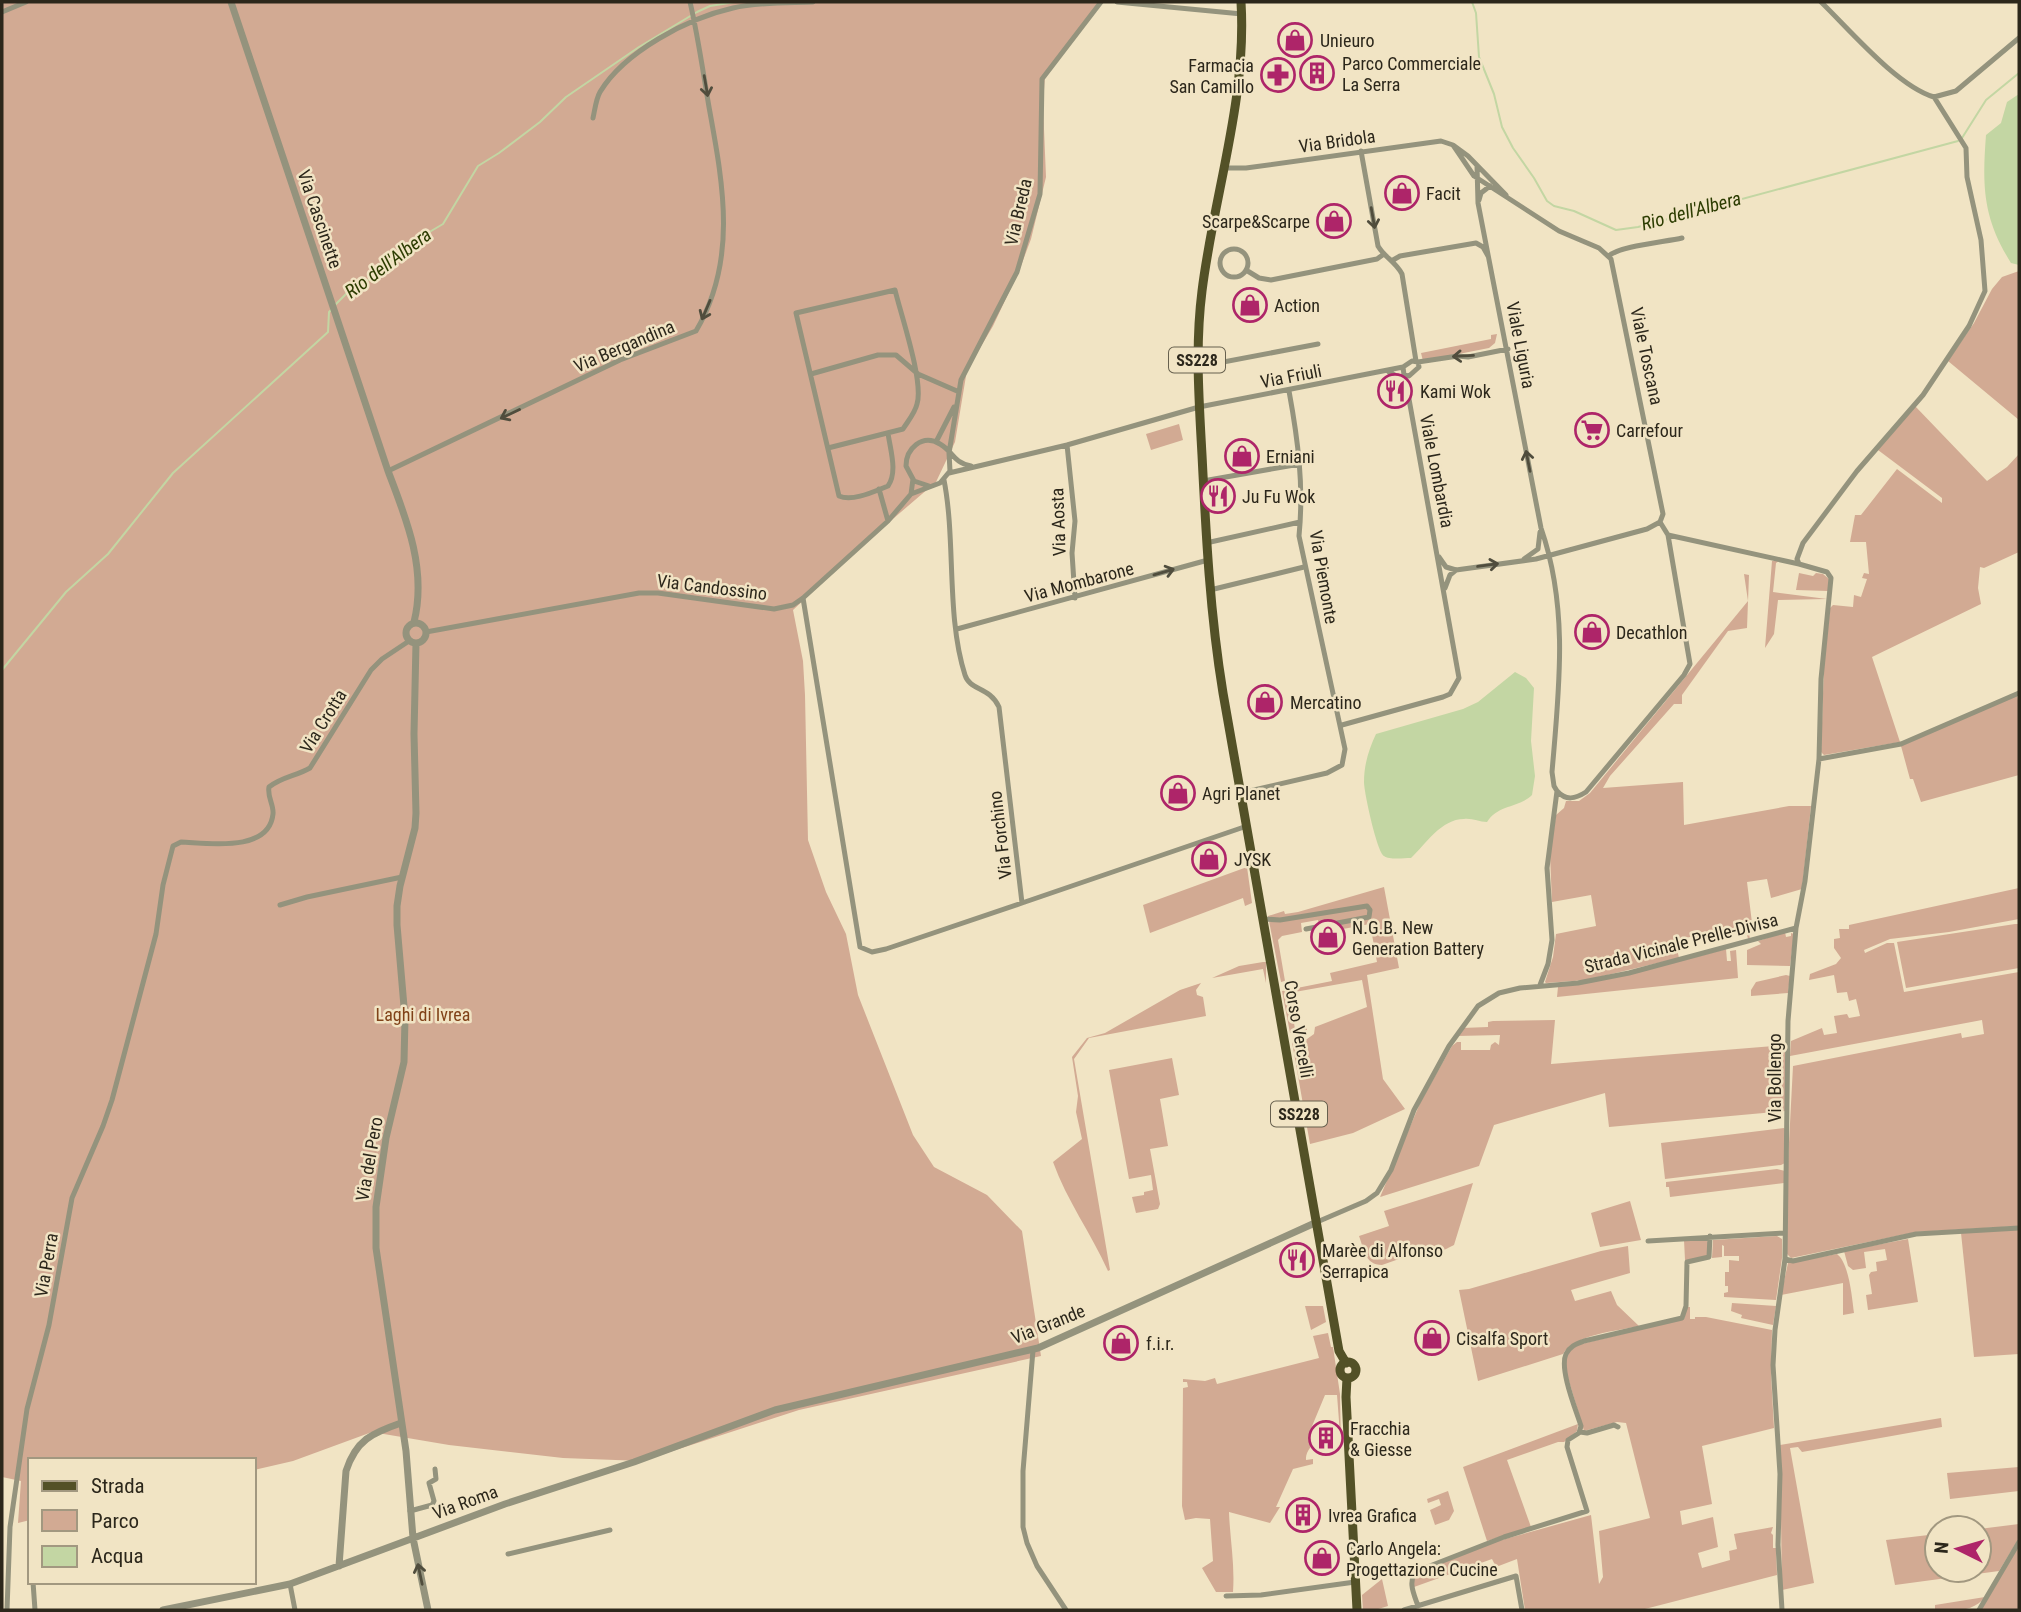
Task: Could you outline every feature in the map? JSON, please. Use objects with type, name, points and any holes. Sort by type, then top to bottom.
[{"type":"main road","name":"SS228","points":[[1241,8],[1241,76],[1202,291],[1197,367],[1210,590],[1218,662],[1247,826]]},
{"type":"main road","name":"Corso Vercelli","points":[[1247,826],[1339,1350],[1346,1363],[1354,1365],[1355,1371],[1353,1376],[1347,1378],[1346,1396],[1355,1581]]},
{"type":"main road","name":"SS228","points":[[1355,1581],[1357,1610]]},
{"type":"street","points":[[2,12],[26,2]]},
{"type":"street","name":"Via Cascinette","points":[[230,2],[414,548],[418,571],[417,623]]},
{"type":"street","name":"Via Bergandina","points":[[388,471],[620,360],[696,331],[712,296],[718,271],[723,245],[724,203],[690,2]]},
{"type":"street","points":[[593,118],[598,96],[611,77],[646,46],[694,19],[735,7],[813,2]]},
{"type":"street","name":"Via Breda","points":[[949,453],[957,391],[966,368],[1017,272],[1040,194],[1042,79],[1101,2]]},
{"type":"street","points":[[1117,2],[1241,8]]},
{"type":"street","points":[[1801,565],[1797,559],[1803,543],[1857,471],[1923,395],[1969,326],[1985,291],[1981,240],[1967,177],[1966,148],[1934,97],[1918,91],[1890,69],[1821,2]]},
{"type":"street","points":[[1934,97],[1956,90],[2019,38]]},
{"type":"street","name":"Via Bridola","points":[[1224,168],[1246,168],[1441,142],[1453,145]]},
{"type":"street","points":[[1453,145],[1506,195]]},
{"type":"street","points":[[1453,145],[1467,169],[1477,178],[1559,231],[1599,248],[1610,257],[1618,249],[1653,245],[1682,237]]},
{"type":"street","points":[[1361,151],[1378,246],[1393,260],[1402,274],[1418,369],[1409,376],[1388,371]]},
{"type":"street","name":"Viale Liguria","points":[[1477,166],[1478,203],[1541,528],[1549,555],[1561,644],[1552,772],[1557,792],[1547,868],[1552,940],[1548,964],[1540,985]]},
{"type":"street","points":[[1478,203],[1481,193],[1490,186]]},
{"type":"street","points":[[1393,260],[1400,256],[1476,243],[1483,247],[1491,262]]},
{"type":"street","points":[[1232,249],[1241,251],[1248,261],[1246,270],[1234,277],[1226,274],[1221,267],[1224,254],[1232,249]]},
{"type":"street","points":[[1246,270],[1259,278],[1271,280],[1377,259],[1384,254]]},
{"type":"street","name":"Viale Toscana","points":[[1610,257],[1663,506],[1660,522]]},
{"type":"street","points":[[828,448],[903,429],[917,404],[918,374],[895,290],[796,313],[828,448],[841,498],[850,498],[888,486],[893,479],[888,433]]},
{"type":"street","points":[[1197,367],[1318,344]]},
{"type":"street","name":"Via Friuli","points":[[1199,407],[1388,371],[1403,374],[1417,362],[1468,357],[1507,349]]},
{"type":"street","points":[[811,374],[877,355],[896,355],[918,374],[957,391]]},
{"type":"street","name":"Viale Lombardia","points":[[1342,725],[1443,697],[1456,687],[1459,678],[1439,557],[1403,374]]},
{"type":"street","name":"Via Piemonte","points":[[1241,793],[1328,773],[1342,765],[1345,749],[1342,725],[1298,536],[1300,464],[1289,391]]},
{"type":"street","name":"Via Breda","points":[[936,442],[956,402]]},
{"type":"street","points":[[949,473],[1068,445],[1199,407]]},
{"type":"street","points":[[949,453],[949,473],[938,484],[921,485],[913,480],[906,467],[909,452],[922,441],[936,442],[949,453],[957,462],[974,467]]},
{"type":"street","name":"Via Aosta","points":[[1068,445],[1075,521],[1072,553],[1075,598]]},
{"type":"street","points":[[1203,481],[1300,464]]},
{"type":"street","points":[[911,494],[913,480]]},
{"type":"street","points":[[944,480],[957,629]]},
{"type":"street","points":[[938,484],[947,495]]},
{"type":"street","name":"Via Candossino","points":[[426,632],[639,593],[658,593],[774,610],[790,606],[803,598],[888,522],[911,494],[930,486]]},
{"type":"street","points":[[879,489],[888,522]]},
{"type":"street","points":[[1206,543],[1300,522]]},
{"type":"street","points":[[1439,557],[1446,568],[1456,570],[1549,555],[1647,529],[1660,522],[1668,535],[1691,660],[1689,668],[1586,792],[1572,799],[1557,792]]},
{"type":"street","points":[[1521,560],[1536,553],[1541,528]]},
{"type":"street","points":[[1668,535],[1801,565]]},
{"type":"street","name":"Via Mombarone","points":[[957,629],[1208,560]]},
{"type":"street","name":"Via Bollengo","points":[[1782,1610],[1778,1545],[1780,1474],[1773,1374],[1775,1331],[1785,1259],[1788,1021],[1796,928],[1805,881],[1819,759],[1821,679],[1830,578],[1827,572],[1801,565]]},
{"type":"street","points":[[1210,590],[1304,567]]},
{"type":"street","points":[[1445,591],[1446,583],[1456,570]]},
{"type":"street","points":[[803,598],[860,947],[872,952],[886,949],[1022,903]]},
{"type":"street","points":[[417,623],[426,632],[423,640],[412,642],[405,635],[405,629],[417,623]]},
{"type":"street","name":"Via Forchino","points":[[957,629],[968,683],[987,691],[999,707],[1022,903],[1247,826]]},
{"type":"street","name":"Via del Pero","points":[[412,642],[416,813],[415,828],[398,896],[397,925],[405,1017],[404,1062],[386,1138],[376,1207],[376,1248],[408,1469],[413,1538],[428,1610]]},
{"type":"street","name":"Via Crotta","points":[[156,934],[163,886],[173,846],[181,842],[245,842],[265,833],[273,816],[269,787],[278,779],[310,768],[372,670],[382,659],[412,642]]},
{"type":"street","points":[[1819,759],[1901,744],[2019,692]]},
{"type":"street","points":[[281,905],[402,877]]},
{"type":"street","points":[[1264,919],[1279,920],[1367,906],[1370,910],[1369,917],[1306,929]]},
{"type":"street","name":"Strada Vicinale Prelle-Divisa","points":[[1317,1222],[1366,1201],[1385,1183],[1414,1110],[1449,1046],[1478,1006],[1499,993],[1540,985],[1578,983],[1629,973],[1796,928]]},
{"type":"street","name":"Via Perra","points":[[7,1610],[10,1527],[16,1475],[27,1409],[49,1325],[72,1198],[112,1100],[156,934]]},
{"type":"street","name":"Via Grande","points":[[775,1410],[1033,1350],[1317,1222]]},
{"type":"street","points":[[1785,1259],[1793,1261],[1916,1234],[2019,1228]]},
{"type":"street","points":[[1648,1241],[1784,1233]]},
{"type":"street","points":[[1418,1606],[1411,1583],[1417,1571],[1504,1537],[1587,1511],[1567,1443],[1580,1432],[1581,1426],[1564,1366],[1567,1352],[1572,1346],[1584,1341],[1682,1318],[1686,1306],[1687,1262],[1707,1259],[1710,1253],[1710,1236]]},
{"type":"street","points":[[1033,1350],[1023,1471],[1023,1527],[1037,1566],[1066,1610]]},
{"type":"street","name":"Via Roma","points":[[163,1610],[290,1584],[505,1504],[634,1462],[775,1410]]},
{"type":"street","points":[[339,1566],[346,1471],[351,1457],[373,1433],[401,1423]]},
{"type":"street","points":[[1580,1432],[1587,1433],[1614,1425],[1618,1427]]},
{"type":"street","points":[[410,1511],[432,1505],[434,1501],[429,1483],[436,1479],[435,1469]]},
{"type":"street","points":[[509,1555],[610,1530]]},
{"type":"street","points":[[1979,1610],[2019,1542]]},
{"type":"street","points":[[1404,1610],[1516,1576],[1522,1610]]},
{"type":"street","points":[[1226,1596],[1257,1595],[1355,1581]]},
{"type":"street","points":[[33,1584],[35,1610]]},
{"type":"street","points":[[290,1584],[295,1610]]},
{"type":"green space","name":"Laghi di Ivrea","points":[[2,2],[1102,2],[1045,75],[1043,105],[1046,177],[1031,239],[993,326],[967,370],[955,442],[936,482],[793,610],[803,661],[808,840],[826,892],[846,934],[858,995],[913,1135],[934,1167],[987,1195],[1022,1231],[1041,1356],[799,1410],[642,1461],[563,1458],[449,1445],[372,1432],[293,1461],[256,1470],[256,1458],[28,1458],[28,1520],[18,1523],[21,1481],[2,1477]]},
{"type":"green space","points":[[2019,271],[2019,420],[1948,361],[1974,323],[1992,289],[2002,277]]},
{"type":"green space","points":[[1497,334],[1495,343],[1489,348],[1423,361],[1421,353],[1491,339],[1491,335]]},
{"type":"green space","points":[[1915,406],[1987,481],[2007,467],[2019,454],[2019,552],[1984,568],[1980,567],[1978,588],[1981,604],[1872,657],[1900,742],[1824,755],[1821,752],[1824,665],[1830,608],[1833,605],[1853,607],[1854,595],[1861,597],[1867,579],[1862,578],[1864,573],[1869,574],[1866,542],[1850,542],[1855,515],[1861,515],[1897,469],[1942,503],[1942,498],[1878,450]]},
{"type":"green space","points":[[1179,424],[1183,440],[1151,450],[1146,434]]},
{"type":"green space","points":[[1772,561],[1779,561],[1776,563],[1773,592],[1827,599],[1778,600],[1774,634],[1765,648]]},
{"type":"green space","points":[[1799,573],[1813,576],[1816,573],[1823,574],[1829,579],[1828,591],[1796,590]]},
{"type":"green space","points":[[1744,574],[1749,575],[1747,628],[1728,631],[1682,695],[1682,704],[1674,704],[1610,776],[1603,788],[1683,782],[1684,825],[1789,806],[1811,806],[1802,889],[1771,898],[1767,879],[1747,882],[1752,923],[1747,924],[1750,939],[1745,926],[1675,940],[1679,958],[1586,980],[1546,983],[1556,934],[1596,926],[1591,895],[1552,902],[1550,855],[1556,815],[1564,808],[1566,801],[1579,801],[1590,793],[1748,601]]},
{"type":"green space","points":[[2017,695],[2019,775],[1921,802],[1913,779],[1910,779],[1901,746]]},
{"type":"green space","points":[[1247,867],[1252,903],[1245,906],[1243,898],[1150,933],[1143,905]]},
{"type":"green space","points":[[1384,887],[1399,968],[1367,975],[1383,1079],[1405,1109],[1353,1133],[1310,1144],[1292,1042],[1307,1039],[1314,1034],[1315,1027],[1367,1007],[1362,980],[1289,993],[1295,1029],[1307,1027],[1307,1030],[1290,1033],[1282,991],[1332,981],[1330,973],[1377,962],[1370,924],[1321,933],[1318,920],[1301,923],[1302,932],[1282,936],[1278,940],[1285,981],[1281,982],[1268,916],[1284,911],[1285,914],[1298,912]]},
{"type":"green space","points":[[2019,888],[2019,919],[1949,932],[1890,939],[1864,950],[1865,953],[1887,943],[1894,943],[1904,992],[2019,972],[2019,1226],[1916,1232],[1791,1258],[1787,1254],[1786,1200],[1793,1066],[1961,1033],[1962,1038],[1984,1034],[1982,1020],[1790,1056],[1791,1041],[1822,1028],[1824,1035],[1837,1033],[1834,1016],[1860,1016],[1856,999],[1849,1001],[1847,992],[1837,993],[1834,975],[1809,980],[1810,974],[1836,964],[1841,958],[1834,948],[1834,939],[1840,938],[1839,929],[1849,929],[1849,925]]},
{"type":"green space","points":[[2019,924],[2019,968],[1906,988],[1897,942]]},
{"type":"green space","points":[[1785,932],[1786,937],[1794,934],[1790,966],[1747,965],[1747,950],[1761,944],[1758,941]]},
{"type":"green space","points":[[1726,949],[1727,961],[1731,961],[1730,951],[1736,950],[1738,978],[1557,997],[1558,987],[1631,974]]},
{"type":"green space","points":[[1266,962],[1266,983],[1263,969],[1212,978],[1239,966]]},
{"type":"green space","points":[[1790,976],[1788,993],[1751,996],[1756,982]]},
{"type":"green space","points":[[1201,983],[1196,990],[1197,995],[1203,997],[1206,1016],[1089,1038],[1074,1059],[1110,1270],[1108,1271],[1053,1162],[1082,1139],[1076,1112],[1078,1096],[1072,1057],[1087,1038],[1105,1033],[1180,990]]},
{"type":"green space","points":[[1555,1020],[1551,1064],[1785,1045],[1785,1111],[1609,1127],[1605,1093],[1494,1125],[1479,1166],[1380,1197],[1421,1101],[1452,1046],[1461,1042],[1461,1050],[1490,1050],[1495,1042],[1499,1045],[1500,1035],[1457,1036],[1462,1028],[1488,1027],[1488,1022],[1493,1021]]},
{"type":"green space","points":[[1172,1058],[1179,1095],[1160,1099],[1168,1146],[1150,1149],[1160,1204],[1158,1209],[1136,1213],[1132,1197],[1153,1190],[1151,1175],[1129,1179],[1109,1070]]},
{"type":"green space","points":[[1784,1128],[1785,1163],[1781,1165],[1665,1179],[1661,1143]]},
{"type":"green space","points":[[1777,1169],[1785,1171],[1784,1183],[1670,1197],[1669,1187],[1666,1187],[1666,1182]]},
{"type":"green space","points":[[1473,1183],[1454,1245],[1444,1250],[1433,1247],[1382,1265],[1369,1259],[1359,1236],[1389,1226],[1384,1211]]},
{"type":"green space","points":[[1630,1201],[1641,1240],[1600,1247],[1591,1213]]},
{"type":"green space","points":[[2019,1229],[2019,1354],[1974,1357],[1961,1233]]},
{"type":"green space","points":[[1777,1236],[1782,1239],[1782,1258],[1776,1300],[1724,1297],[1724,1293],[1728,1292],[1725,1272],[1729,1272],[1729,1260],[1739,1261],[1739,1256],[1724,1256],[1722,1245],[1722,1257],[1712,1258],[1713,1240]]},
{"type":"green space","points":[[1703,1238],[1708,1242],[1708,1255],[1702,1259],[1685,1260],[1684,1240]]},
{"type":"green space","points":[[1908,1239],[1918,1302],[1868,1310],[1866,1295],[1872,1294],[1869,1275],[1877,1271],[1876,1262],[1887,1260],[1885,1249],[1864,1252],[1866,1268],[1853,1270],[1848,1266],[1844,1251]]},
{"type":"green space","points":[[1628,1246],[1630,1273],[1571,1290],[1575,1301],[1611,1291],[1617,1305],[1639,1326],[1586,1338],[1569,1347],[1563,1354],[1478,1381],[1459,1290]]},
{"type":"green space","points":[[1837,1254],[1847,1272],[1854,1313],[1843,1315],[1843,1283],[1781,1295],[1788,1263]]},
{"type":"green space","points":[[1732,1303],[1776,1306],[1773,1325],[1741,1318],[1742,1315],[1731,1311]]},
{"type":"green space","points":[[1305,1306],[1323,1306],[1326,1322],[1311,1330]]},
{"type":"green space","points":[[1687,1307],[1690,1307],[1690,1319],[1706,1317],[1772,1330],[1774,1428],[1702,1446],[1712,1504],[1680,1511],[1682,1525],[1713,1517],[1718,1547],[1698,1553],[1702,1568],[1730,1560],[1729,1551],[1737,1549],[1734,1534],[1773,1527],[1771,1533],[1773,1548],[1776,1548],[1777,1575],[1641,1610],[1525,1610],[1517,1559],[1496,1567],[1492,1559],[1414,1587],[1413,1581],[1420,1572],[1487,1544],[1591,1515],[1599,1584],[1603,1577],[1599,1531],[1650,1518],[1626,1423],[1617,1422],[1584,1431],[1565,1368],[1568,1353],[1577,1345],[1684,1319]]},
{"type":"green space","points":[[1328,1333],[1333,1347],[1340,1394],[1341,1447],[1337,1395],[1325,1395],[1310,1431],[1314,1433],[1314,1439],[1306,1460],[1313,1459],[1313,1464],[1293,1469],[1276,1507],[1280,1507],[1270,1523],[1229,1512],[1233,1592],[1216,1592],[1202,1568],[1213,1561],[1210,1519],[1185,1520],[1182,1506],[1183,1388],[1188,1387],[1183,1379],[1205,1381],[1215,1378],[1217,1384],[1319,1358],[1313,1336]]},
{"type":"green space","points":[[1941,1418],[1942,1427],[1802,1452],[1798,1447],[1790,1448],[1814,1583],[1782,1590],[1780,1445]]},
{"type":"green space","points":[[1578,1424],[1577,1431],[1564,1442],[1507,1460],[1531,1527],[1487,1541],[1463,1467]]},
{"type":"green space","points":[[2019,1467],[2019,1491],[1950,1499],[1947,1473]]},
{"type":"green space","points":[[1448,1491],[1454,1511],[1449,1520],[1435,1525],[1430,1510],[1441,1505],[1439,1499],[1428,1503],[1427,1499]]},
{"type":"green space","points":[[2019,1524],[2019,1538],[1999,1571],[1993,1572],[1993,1527]]},
{"type":"green space","points":[[1923,1536],[1923,1581],[1895,1585],[1886,1540]]},
{"type":"green space","points":[[2019,1545],[2019,1610],[1981,1610]]},
{"type":"green space","points":[[1382,1579],[1388,1606],[1363,1610],[1362,1595]]},
{"type":"green space","points":[[1985,1597],[1969,1608],[1935,1609],[1935,1605]]},
{"type":"water","points":[[2019,94],[2019,265],[2011,263],[1995,231],[1986,202],[1984,171],[1986,135],[2001,123],[2007,102]]},
{"type":"water","points":[[1515,672],[1526,678],[1534,688],[1531,741],[1535,776],[1532,795],[1497,812],[1487,822],[1467,819],[1448,823],[1434,833],[1411,858],[1384,856],[1368,809],[1364,782],[1367,757],[1376,734],[1463,709],[1478,702]]},
{"type":"waterway","name":"Rio dell'Albera","points":[[335,305],[347,293],[381,272],[404,247],[443,224],[478,166],[540,122],[566,97],[639,47],[697,12],[710,6],[735,2]]},
{"type":"waterway","name":"Rio dell'Albera","points":[[1472,2],[1476,13],[1479,57],[1494,94],[1502,127],[1513,148],[1547,201],[1616,230],[1638,227],[1958,141]]},
{"type":"waterway","name":"Rio dell'Albera","points":[[1962,138],[1986,100],[2019,73]]},
{"type":"waterway","name":"Rio dell'Albera","points":[[2,670],[66,592],[108,554],[173,473],[328,332],[329,312],[332,309]]},
{"type":"place","name":"Unieuro","points":[[1295,40]]},
{"type":"place","name":"Parco Commerciale La Serra","points":[[1317,73]]},
{"type":"place","name":"Farmacia San Camillo","points":[[1278,75]]},
{"type":"place","name":"Facit","points":[[1402,193]]},
{"type":"place","name":"Scarpe&Scarpe","points":[[1334,221]]},
{"type":"place","name":"Action","points":[[1250,305]]},
{"type":"place","name":"Kami Wok","points":[[1395,391]]},
{"type":"place","name":"Carrefour","points":[[1592,430]]},
{"type":"place","name":"Erniani","points":[[1242,456]]},
{"type":"place","name":"Ju Fu Wok","points":[[1218,496]]},
{"type":"place","name":"Decathlon","points":[[1592,632]]},
{"type":"place","name":"Mercatino","points":[[1265,702]]},
{"type":"place","name":"Agri Planet","points":[[1178,793]]},
{"type":"place","name":"JYSK","points":[[1209,859]]},
{"type":"place","name":"N.G.B. New Generation Battery","points":[[1328,937]]},
{"type":"place","name":"Marèe di Alfonso Serrapica","points":[[1297,1260]]},
{"type":"place","name":"Cisalfa Sport","points":[[1432,1338]]},
{"type":"place","name":"f.i.r.","points":[[1121,1343]]},
{"type":"place","name":"Fracchia & Giesse","points":[[1326,1438]]},
{"type":"place","name":"Ivrea Grafica","points":[[1303,1515]]},
{"type":"place","name":"Carlo Angela: Progettazione Cucine","points":[[1322,1558]]}]
